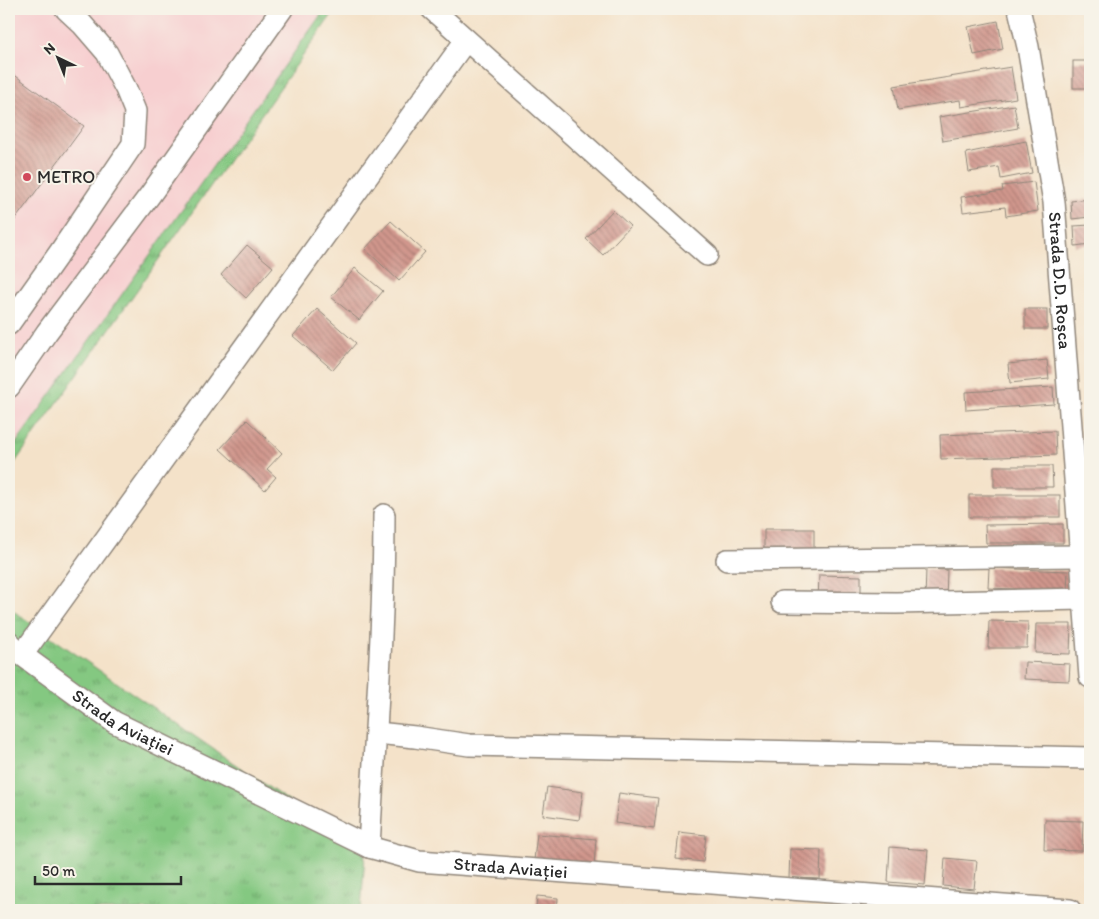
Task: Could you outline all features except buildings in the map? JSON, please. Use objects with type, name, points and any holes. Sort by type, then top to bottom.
[{"type":"street","points":[[9,324],[132,144],[135,111],[126,89],[107,53],[66,9]]},
{"type":"street","points":[[9,387],[47,332],[150,195],[282,9]]},
{"type":"street","points":[[432,9],[707,255]]},
{"type":"street","name":"Strada D.D. Roșca","points":[[1019,9],[1028,46],[1054,202],[1090,677]]},
{"type":"street","points":[[15,648],[466,40]]},
{"type":"street","points":[[369,847],[384,555],[384,515]]},
{"type":"street","points":[[727,560],[1080,556]]},
{"type":"street","points":[[782,602],[896,603],[1084,599]]},
{"type":"street","name":"Strada Aviației","points":[[15,648],[114,722],[369,847],[419,861],[1070,910]]},
{"type":"street","points":[[376,732],[469,745],[1090,758]]},
{"type":"shaded area","points":[[9,9],[325,9],[9,453]]},
{"type":"green space","points":[[325,9],[336,9],[9,471],[9,453]]},
{"type":"green space","points":[[9,608],[365,854],[361,910],[9,910]]},
{"type":"place","name":"METRO","points":[[27,177]]}]
